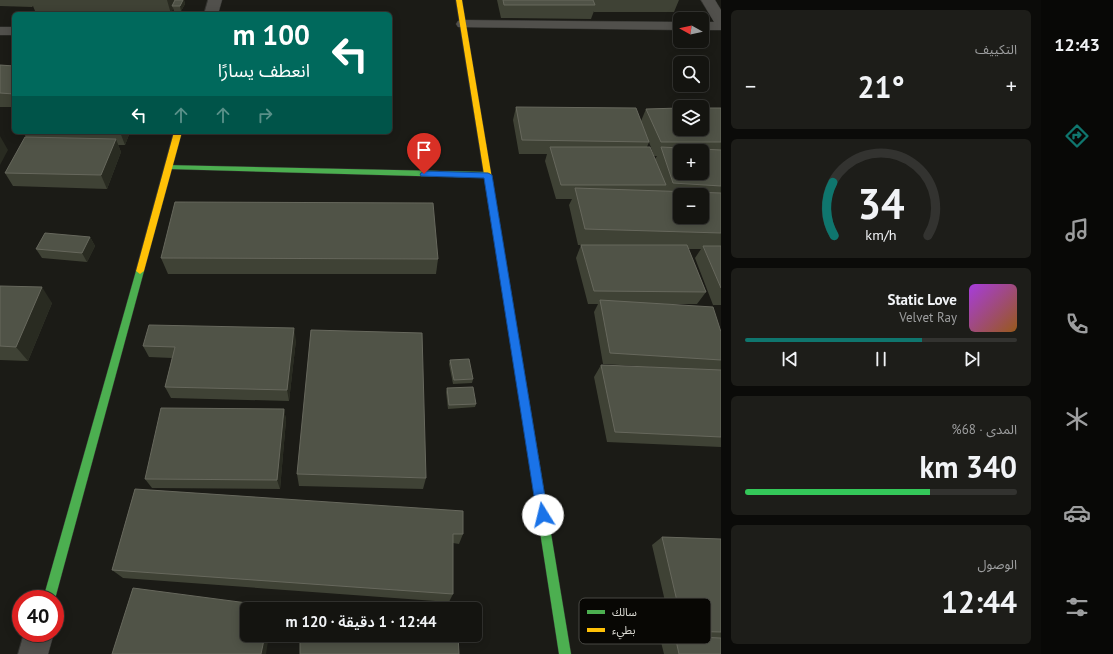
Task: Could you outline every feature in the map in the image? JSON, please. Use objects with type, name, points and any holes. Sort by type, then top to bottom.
[{"type":"street","points":[[212,12],[215,0]]},
{"type":"street","points":[[459,0],[565,654]]},
{"type":"street","points":[[708,0],[721,22]]},
{"type":"street","points":[[463,24],[673,26]]},
{"type":"street","points":[[709,26],[721,26]]},
{"type":"street","points":[[0,31],[12,31]]},
{"type":"street","points":[[50,590],[177,134]]},
{"type":"street","points":[[168,167],[488,175]]},
{"type":"street","points":[[33,654],[36,642]]},
{"type":"building","points":[[175,0],[183,0],[180,6],[172,6]]},
{"type":"building","points":[[503,0],[593,0],[595,5],[504,5]]},
{"type":"building","points":[[0,65],[12,66],[12,94],[0,93]]},
{"type":"building","points":[[516,107],[636,108],[649,142],[522,140]]},
{"type":"building","points":[[673,108],[673,136],[709,136],[709,108],[721,108],[721,142],[661,142],[646,109]]},
{"type":"building","points":[[25,137],[116,139],[101,175],[5,173]]},
{"type":"building","points":[[550,147],[650,147],[666,185],[561,185]]},
{"type":"building","points":[[661,147],[673,148],[673,180],[709,180],[709,149],[721,150],[721,186],[673,183]]},
{"type":"building","points":[[575,188],[673,191],[673,224],[709,224],[709,193],[721,193],[721,233],[585,229]]},
{"type":"building","points":[[175,202],[433,203],[438,259],[161,258]]},
{"type":"building","points":[[45,233],[90,237],[82,253],[36,249]]},
{"type":"building","points":[[581,245],[687,245],[706,292],[594,291]]},
{"type":"building","points":[[703,246],[721,246],[721,288]]},
{"type":"building","points":[[0,286],[42,287],[16,347],[0,346]]},
{"type":"building","points":[[600,300],[713,307],[721,332],[721,360],[610,353]]},
{"type":"building","points":[[149,325],[294,328],[287,390],[165,387],[175,347],[143,346]]},
{"type":"building","points":[[311,330],[422,333],[426,478],[297,474]]},
{"type":"building","points":[[469,359],[473,379],[454,380],[450,360]]},
{"type":"building","points":[[601,365],[721,370],[721,437],[615,432]]},
{"type":"building","points":[[473,387],[476,404],[449,405],[447,388]]},
{"type":"building","points":[[161,408],[284,409],[277,480],[145,479]]},
{"type":"building","points":[[135,489],[463,511],[463,534],[453,534],[453,594],[112,570]]},
{"type":"building","points":[[662,537],[721,539],[721,632],[711,632],[711,598],[676,598]]},
{"type":"building","points":[[133,588],[240,602],[240,642],[264,642],[261,654],[112,654]]},
{"type":"building","points":[[711,638],[721,638],[721,654],[679,654],[677,644],[711,644]]},
{"type":"building","points":[[300,642],[458,642],[459,654],[300,654]]},
{"type":"traffic: fast","points":[[168,167],[488,175]]},
{"type":"traffic: fast","points":[[503,268],[565,654]]},
{"type":"traffic: fast","points":[[51,590],[140,271]]},
{"type":"traffic: slow","points":[[459,0],[503,268]]},
{"type":"traffic: slow","points":[[140,271],[177,134]]},
{"type":"route","points":[[424,174],[488,175],[543,515]]}]
